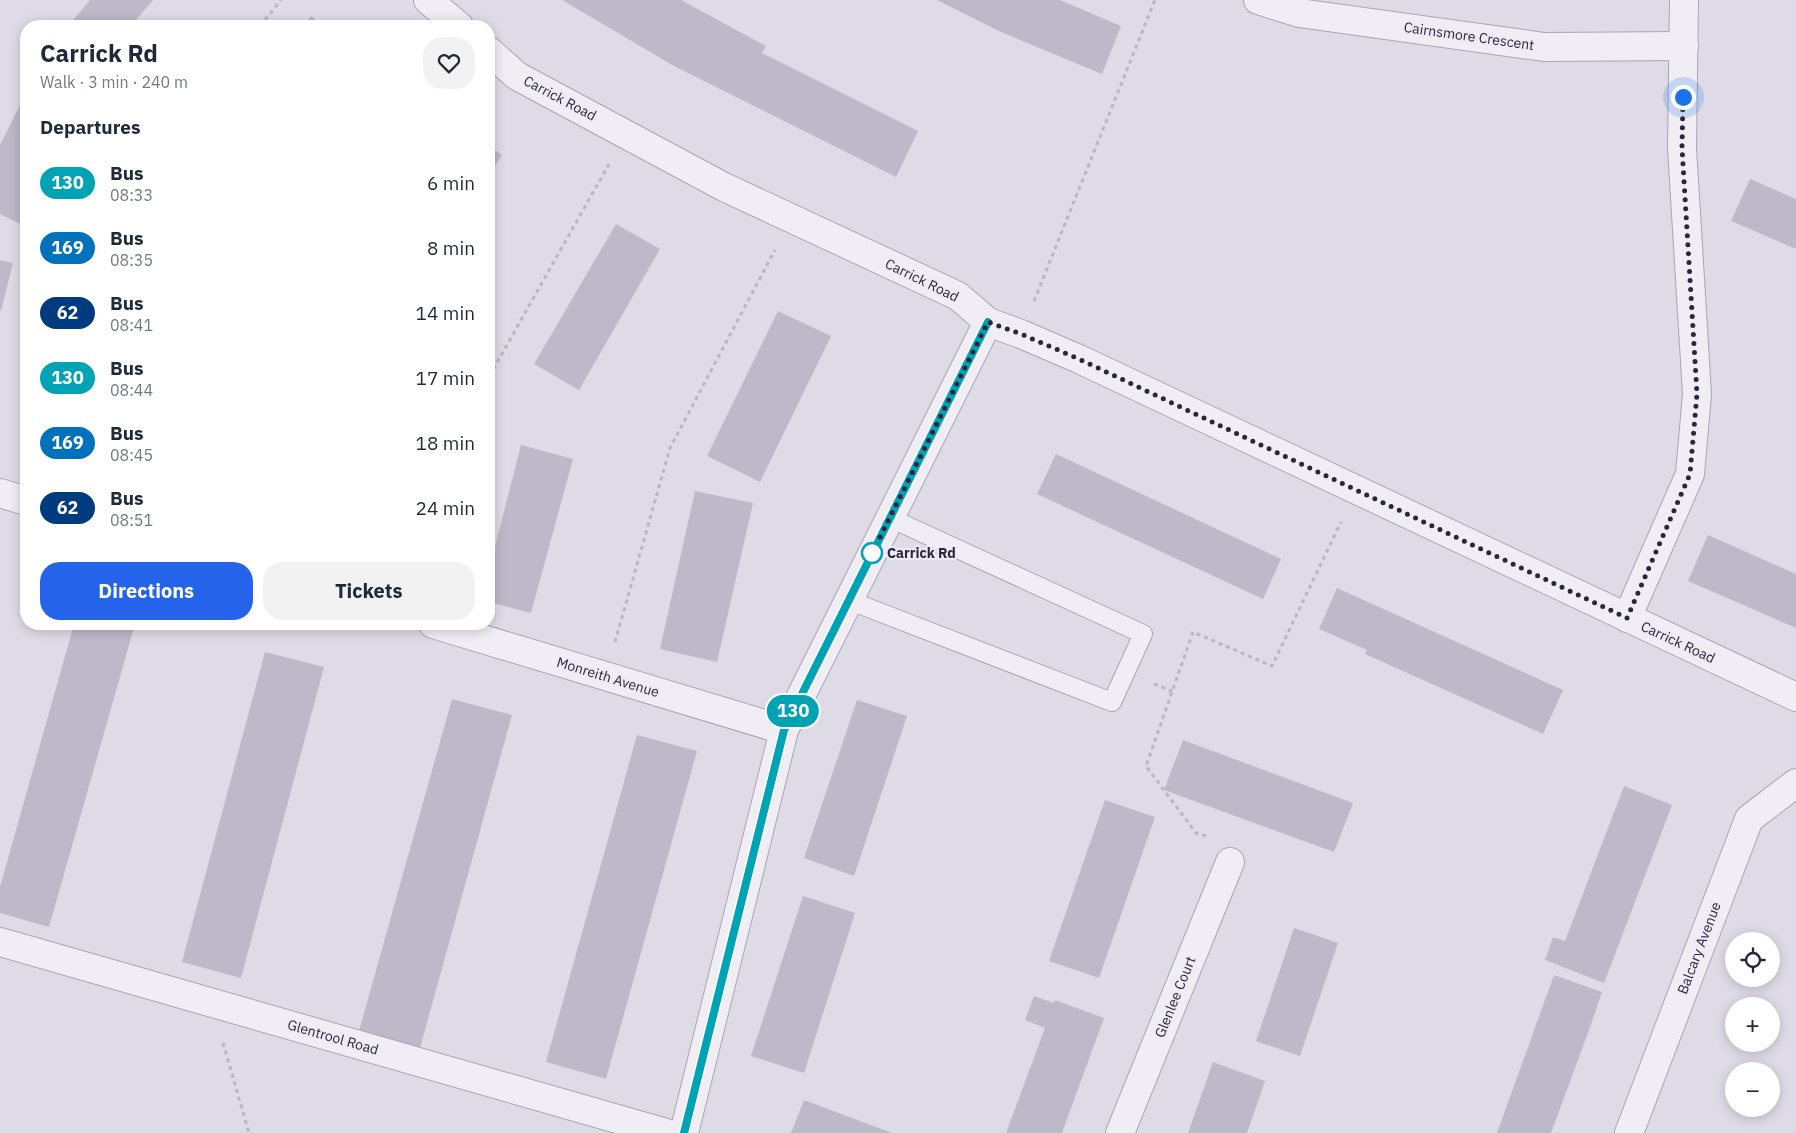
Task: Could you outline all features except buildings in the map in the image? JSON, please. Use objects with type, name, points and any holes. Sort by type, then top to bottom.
[{"type":"street","points":[[428,0],[452,20]]},
{"type":"street","name":"Cairnsmore Crescent","points":[[1258,0],[1300,13],[1544,47],[1684,46]]},
{"type":"street","points":[[1627,618],[1690,474],[1697,394],[1682,148],[1684,0]]},
{"type":"street","name":"Carrick Road","points":[[495,56],[517,76],[724,188],[958,296],[988,322],[1079,359],[1796,697]]},
{"type":"street","points":[[684,1133],[784,730],[988,322]]},
{"type":"street","points":[[0,493],[20,499]]},
{"type":"street","name":"Monreith Avenue","points":[[453,630],[784,730]]},
{"type":"street","name":"Balcary Avenue","points":[[1629,1133],[1749,819],[1796,783]]},
{"type":"street","name":"Glenlee Court","points":[[1120,1133],[1230,862]]},
{"type":"street","name":"Glentrool Road","points":[[0,942],[666,1133]]},
{"type":"lane","points":[[848,600],[1112,702],[1143,634],[890,518]]},
{"type":"path","points":[[265,20],[281,0]]},
{"type":"path","points":[[1021,334],[1155,0]]},
{"type":"path","points":[[495,366],[626,134]]},
{"type":"path","points":[[605,676],[670,448],[792,219]]},
{"type":"path","points":[[1230,862],[1236,844],[1196,832],[1146,766],[1193,632],[1272,666],[1356,490]]},
{"type":"path","points":[[211,1002],[249,1133]]},
{"type":"bus line","name":"130","points":[[684,1133],[784,730],[988,322]]},
{"type":"place","name":"Carrick Rd","points":[[872,553]]},
{"type":"route","points":[[872,553],[988,322],[1079,359],[1627,618],[1690,474],[1697,394],[1682,148],[1683,97]]}]
